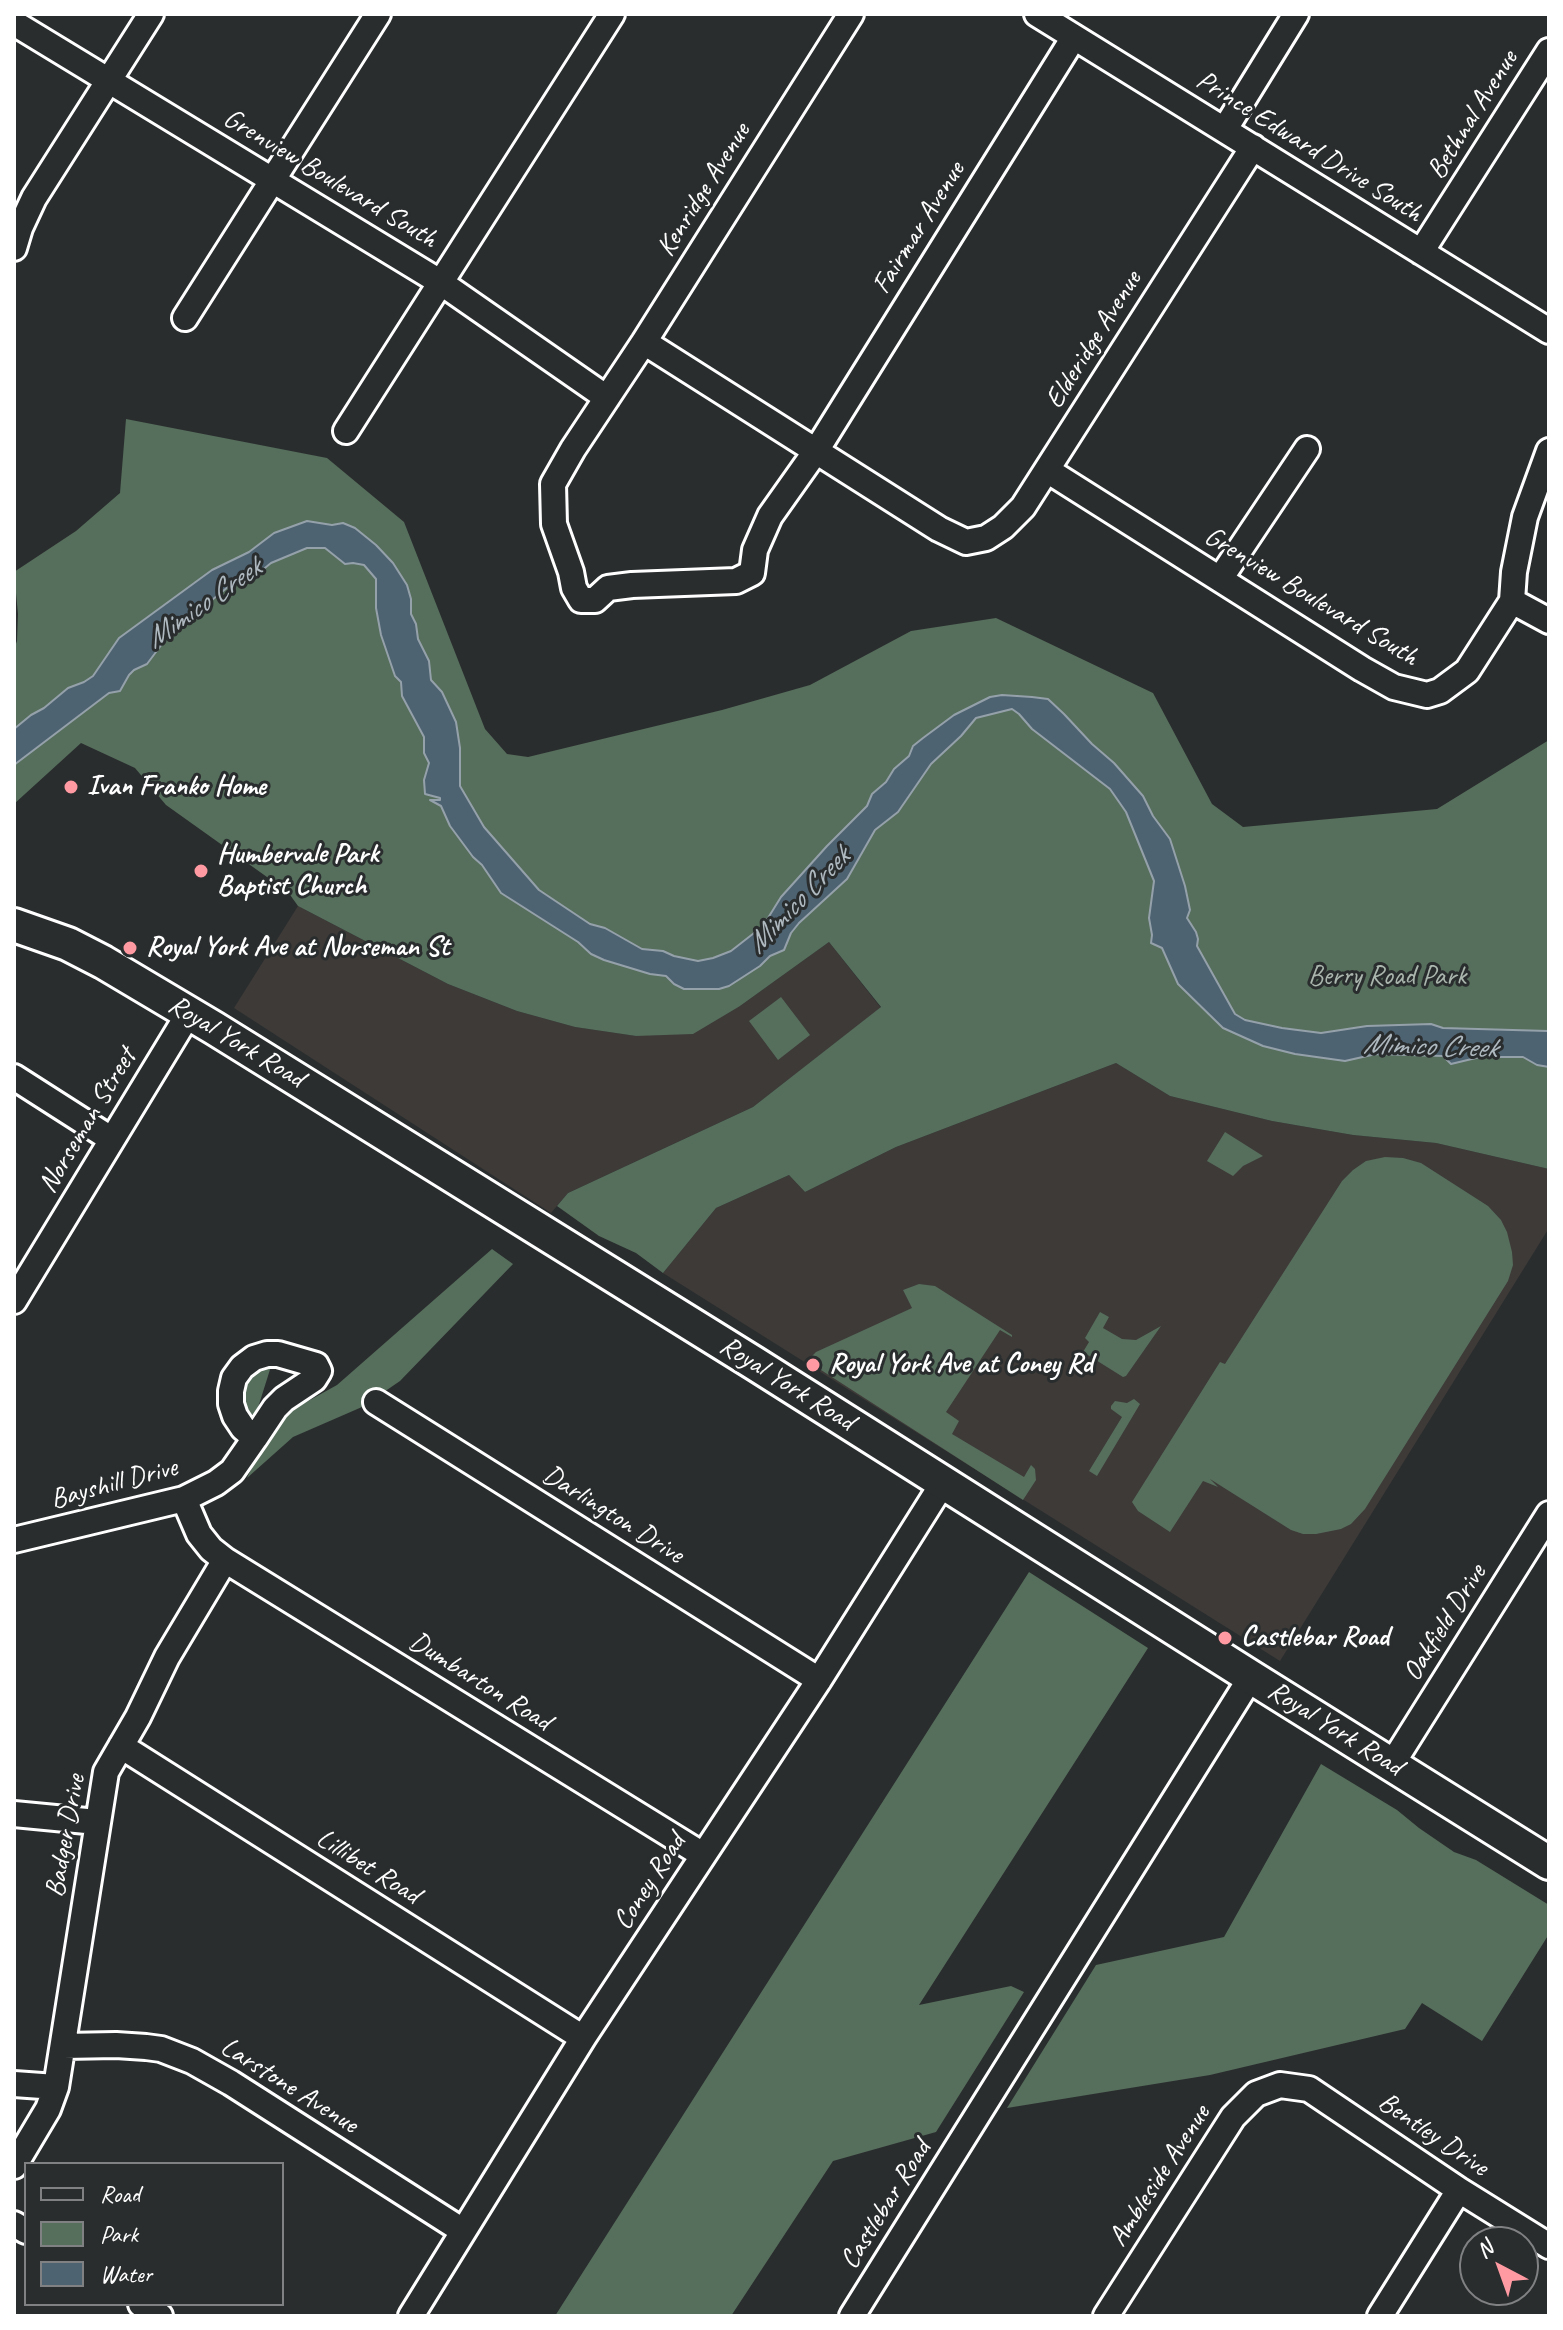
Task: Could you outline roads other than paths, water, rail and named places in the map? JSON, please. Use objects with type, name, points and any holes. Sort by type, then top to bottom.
[{"type":"main road","name":"Royal York Road","points":[[14,925],[68,944],[189,1013],[642,1293],[1549,1863]]},
{"type":"street","points":[[14,248],[34,198],[151,14]]},
{"type":"street","points":[[185,318],[378,14]]},
{"type":"street","points":[[346,431],[612,14]]},
{"type":"street","name":"Kenridge Avenue","points":[[607,398],[851,14]]},
{"type":"street","name":"Prince Edward Drive South","points":[[1037,14],[1549,331]]},
{"type":"street","points":[[1225,129],[1296,14]]},
{"type":"street","name":"Grenview Boulevard South","points":[[14,23],[440,282],[607,398]]},
{"type":"street","name":"Fairmar Avenue","points":[[607,398],[553,484],[554,524],[574,588],[581,600],[595,600],[608,588],[736,581],[752,573],[755,550],[763,528],[816,451],[1074,37]]},
{"type":"street","name":"Bethnal Avenue","points":[[1421,252],[1549,51]]},
{"type":"street","name":"Elderidge Avenue","points":[[816,451],[939,529],[966,542],[986,538],[1003,527],[1023,507],[1253,147]]},
{"type":"street","points":[[644,342],[816,451]]},
{"type":"street","points":[[1220,579],[1307,449]]},
{"type":"street","name":"Grenview Boulevard South","points":[[1047,470],[1362,669],[1394,687],[1427,695],[1454,683],[1467,671],[1512,601],[1514,572],[1525,517],[1549,451]]},
{"type":"street","points":[[1512,601],[1549,621]]},
{"type":"street","name":"Norseman Street","points":[[14,1301],[189,1013]]},
{"type":"street","points":[[14,1077],[111,1139]]},
{"type":"street","name":"Darlington Drive","points":[[376,1402],[819,1680]]},
{"type":"street","name":"Bayshill Drive","points":[[14,1540],[184,1499],[232,1471],[255,1438]]},
{"type":"street","name":"Coney Road","points":[[413,2315],[583,2038],[819,1680],[943,1483]]},
{"type":"street","points":[[184,1499],[199,1534],[225,1560]]},
{"type":"street","name":"Oakfield Drive","points":[[1392,1764],[1549,1514]]},
{"type":"street","name":"Badger Drive","points":[[14,2166],[48,2109],[56,2087],[106,1772],[167,1657],[225,1560]]},
{"type":"street","name":"Dumbarton Road","points":[[225,1560],[703,1855]]},
{"type":"street","name":"Castlebar Road","points":[[852,2316],[1251,1677]]},
{"type":"street","name":"Lillibet Road","points":[[121,1746],[583,2038]]},
{"type":"street","points":[[14,1814],[97,1822]]},
{"type":"street","name":"Larstone Avenue","points":[[64,2046],[146,2047],[161,2049],[192,2061],[463,2231]]},
{"type":"street","points":[[14,2084],[56,2087]]},
{"type":"street","name":"Bentley Drive","points":[[1280,2085],[1309,2089],[1459,2190],[1549,2246]]},
{"type":"street","name":"Ambleside Avenue","points":[[1106,2316],[1233,2117],[1256,2094],[1280,2085]]},
{"type":"street","points":[[1380,2316],[1459,2190]]},
{"type":"water","name":"Mimico Creek","points":[[307,521],[332,525],[343,523],[355,528],[393,563],[407,585],[411,614],[418,639],[429,661],[431,680],[442,692],[456,722],[460,786],[484,827],[539,890],[590,924],[605,928],[642,949],[663,951],[698,961],[731,951],[763,926],[781,897],[867,806],[872,794],[923,738],[954,715],[990,697],[1002,695],[1048,699],[1143,796],[1170,839],[1185,886],[1190,910],[1187,918],[1196,932],[1197,946],[1235,1014],[1245,1020],[1321,1033],[1367,1026],[1431,1024],[1443,1028],[1548,1031],[1549,1067],[1537,1065],[1523,1057],[1480,1057],[1451,1064],[1443,1056],[1376,1054],[1345,1061],[1263,1046],[1223,1028],[1178,984],[1162,948],[1151,943],[1149,918],[1154,881],[1126,812],[1110,789],[1032,729],[1012,709],[976,718],[931,764],[898,812],[875,830],[847,879],[799,923],[784,950],[770,956],[729,986],[684,989],[666,976],[604,960],[501,893],[450,826],[441,806],[430,800],[440,798],[425,794],[424,780],[429,763],[424,753],[424,737],[402,696],[401,682],[395,676],[381,635],[376,608],[376,579],[364,565],[345,564],[325,548],[307,548],[234,582],[212,600],[196,619],[165,640],[147,664],[129,675],[120,691],[109,693],[14,765],[14,729],[68,688],[93,676],[119,638],[212,570],[249,552],[274,533]]},
{"type":"place","name":"Ivan Franko Home","points":[[71,787]]},
{"type":"place","name":"Humbervale Park Baptist Church","points":[[201,871]]},
{"type":"place","name":"Royal York Ave at Norseman St","points":[[130,948]]},
{"type":"place","name":"Royal York Ave at Coney Rd","points":[[813,1365]]},
{"type":"place","name":"Castlebar Road","points":[[1225,1638]]},
{"type":"park label","name":"Berry Road Park","points":[[1387,977]]}]
